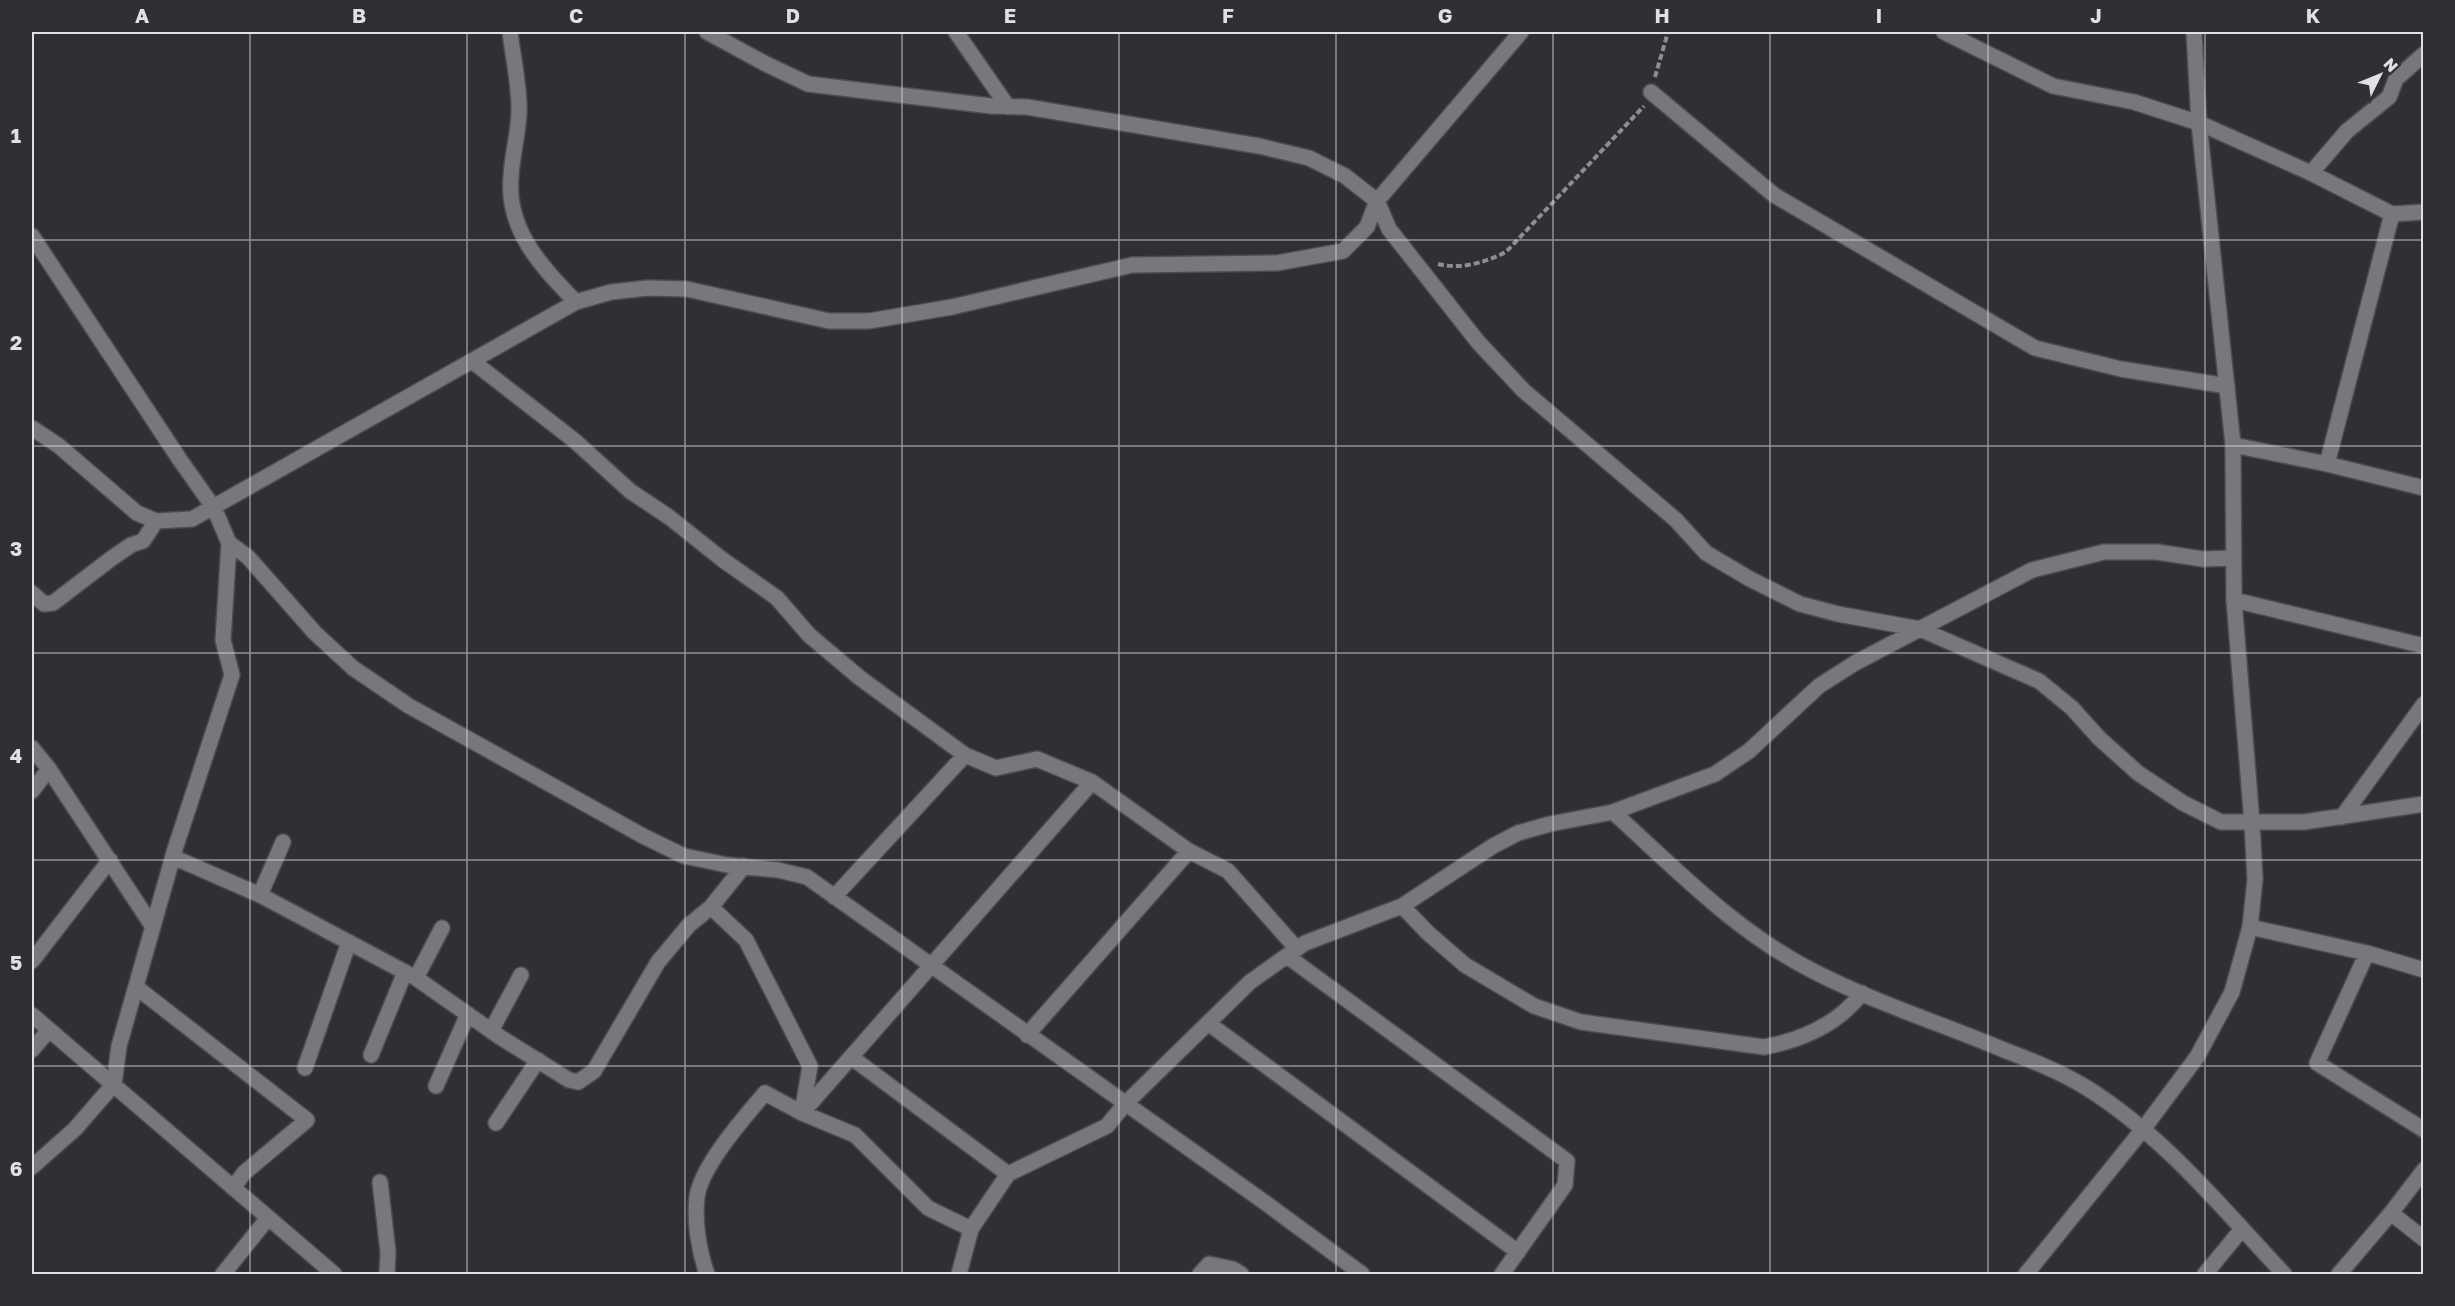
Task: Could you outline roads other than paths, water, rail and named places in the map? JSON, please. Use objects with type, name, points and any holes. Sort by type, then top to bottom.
[{"type":"street","points":[[510,32],[519,110],[517,143],[510,176],[510,206],[536,260],[576,302]]},
{"type":"street","points":[[707,32],[808,84],[877,94],[1027,107],[1259,146],[1310,158],[1345,176],[1377,201],[1389,229],[1478,342],[1524,391],[1658,505],[1706,552],[1750,579],[1800,604],[1838,614],[1920,629],[2039,681],[2072,708],[2099,738],[2138,773],[2183,803],[2221,822],[2304,822],[2424,804]]},
{"type":"street","points":[[956,32],[1008,107]]},
{"type":"street","points":[[32,428],[59,446],[137,513],[156,521],[192,519],[576,302],[611,292],[648,288],[687,289],[829,321],[869,321],[952,307],[1132,265],[1277,263],[1343,251],[1368,227],[1377,201],[1520,32]]},
{"type":"street","points":[[1944,32],[2054,86],[2134,102],[2199,123],[2311,173],[2392,214],[2424,212]]},
{"type":"street","points":[[2026,1275],[2144,1128],[2197,1057],[2232,992],[2250,927],[2255,879],[2234,600],[2233,445],[2199,123],[2194,32]]},
{"type":"street","points":[[2311,173],[2347,131],[2389,98],[2396,79],[2424,54]]},
{"type":"street","points":[[1651,92],[1774,195],[2035,348],[2121,369],[2227,386]]},
{"type":"street","points":[[2327,464],[2392,214]]},
{"type":"street","points":[[32,236],[214,508],[229,543],[223,640],[232,675],[173,856],[119,1046],[114,1084],[75,1129],[32,1167]]},
{"type":"street","points":[[472,361],[575,441],[630,491],[669,517],[723,560],[777,598],[809,635],[860,678],[965,755],[996,768],[1037,759],[1092,782],[1189,851],[1228,871],[1292,953],[1567,1161],[1565,1185],[1502,1275]]},
{"type":"street","points":[[2233,445],[2327,464],[2424,488]]},
{"type":"street","points":[[32,593],[44,604],[52,603],[131,545],[143,541],[156,521]]},
{"type":"street","points":[[229,543],[248,557],[315,633],[345,661],[409,706],[643,836],[684,856],[744,867],[778,870],[807,878],[1268,1204],[1362,1275]]},
{"type":"street","points":[[959,1275],[971,1229],[1008,1174],[1107,1126],[1125,1104],[1250,982],[1305,943],[1402,906],[1493,846],[1518,833],[1550,824],[1613,812],[1715,774],[1749,751],[1819,686],[1855,663],[2032,570],[2104,552],[2157,552],[2203,559],[2233,558]]},
{"type":"street","points":[[2234,600],[2424,646]]},
{"type":"street","points":[[2342,817],[2424,704]]},
{"type":"street","points":[[32,748],[49,769],[153,927]]},
{"type":"street","points":[[834,897],[965,755]]},
{"type":"street","points":[[32,791],[49,769]]},
{"type":"street","points":[[802,1113],[1092,782]]},
{"type":"street","points":[[1613,812],[1709,901],[1743,928],[1789,958],[1862,993],[2049,1068],[2087,1088],[2144,1128],[2193,1173],[2284,1275]]},
{"type":"street","points":[[260,895],[283,842]]},
{"type":"street","points":[[1027,1035],[1189,851]]},
{"type":"street","points":[[173,856],[260,895],[411,975],[569,1080],[578,1082],[587,1078],[594,1071],[658,962],[689,926],[711,907],[744,867]]},
{"type":"street","points":[[32,961],[110,861]]},
{"type":"street","points":[[1402,906],[1428,933],[1465,965],[1534,1006],[1581,1022],[1764,1047],[1810,1034],[1851,1008],[1862,993]]},
{"type":"street","points":[[711,907],[746,940],[810,1066],[802,1113]]},
{"type":"street","points":[[2250,927],[2367,953],[2424,970]]},
{"type":"street","points":[[371,1055],[411,975],[442,928]]},
{"type":"street","points":[[305,1068],[350,942]]},
{"type":"street","points":[[2367,953],[2317,1063],[2424,1130]]},
{"type":"street","points":[[491,1030],[521,975]]},
{"type":"street","points":[[136,987],[307,1120],[244,1173],[233,1188]]},
{"type":"street","points":[[436,1086],[468,1014]]},
{"type":"street","points":[[32,1015],[334,1275]]},
{"type":"street","points":[[1208,1023],[1518,1252]]},
{"type":"street","points":[[32,1050],[49,1030]]},
{"type":"street","points":[[851,1057],[1008,1174]]},
{"type":"street","points":[[496,1123],[538,1060]]},
{"type":"street","points":[[707,1275],[699,1241],[697,1196],[705,1174],[734,1130],[765,1094],[802,1113],[855,1135],[928,1208],[971,1229]]},
{"type":"street","points":[[2339,1275],[2424,1170]]},
{"type":"street","points":[[380,1182],[388,1252],[387,1275]]},
{"type":"street","points":[[2391,1213],[2424,1239]]},
{"type":"street","points":[[223,1275],[268,1218]]},
{"type":"street","points":[[2205,1275],[2242,1230]]},
{"type":"street","points":[[1200,1275],[1209,1263],[1233,1269],[1241,1275]]}]
